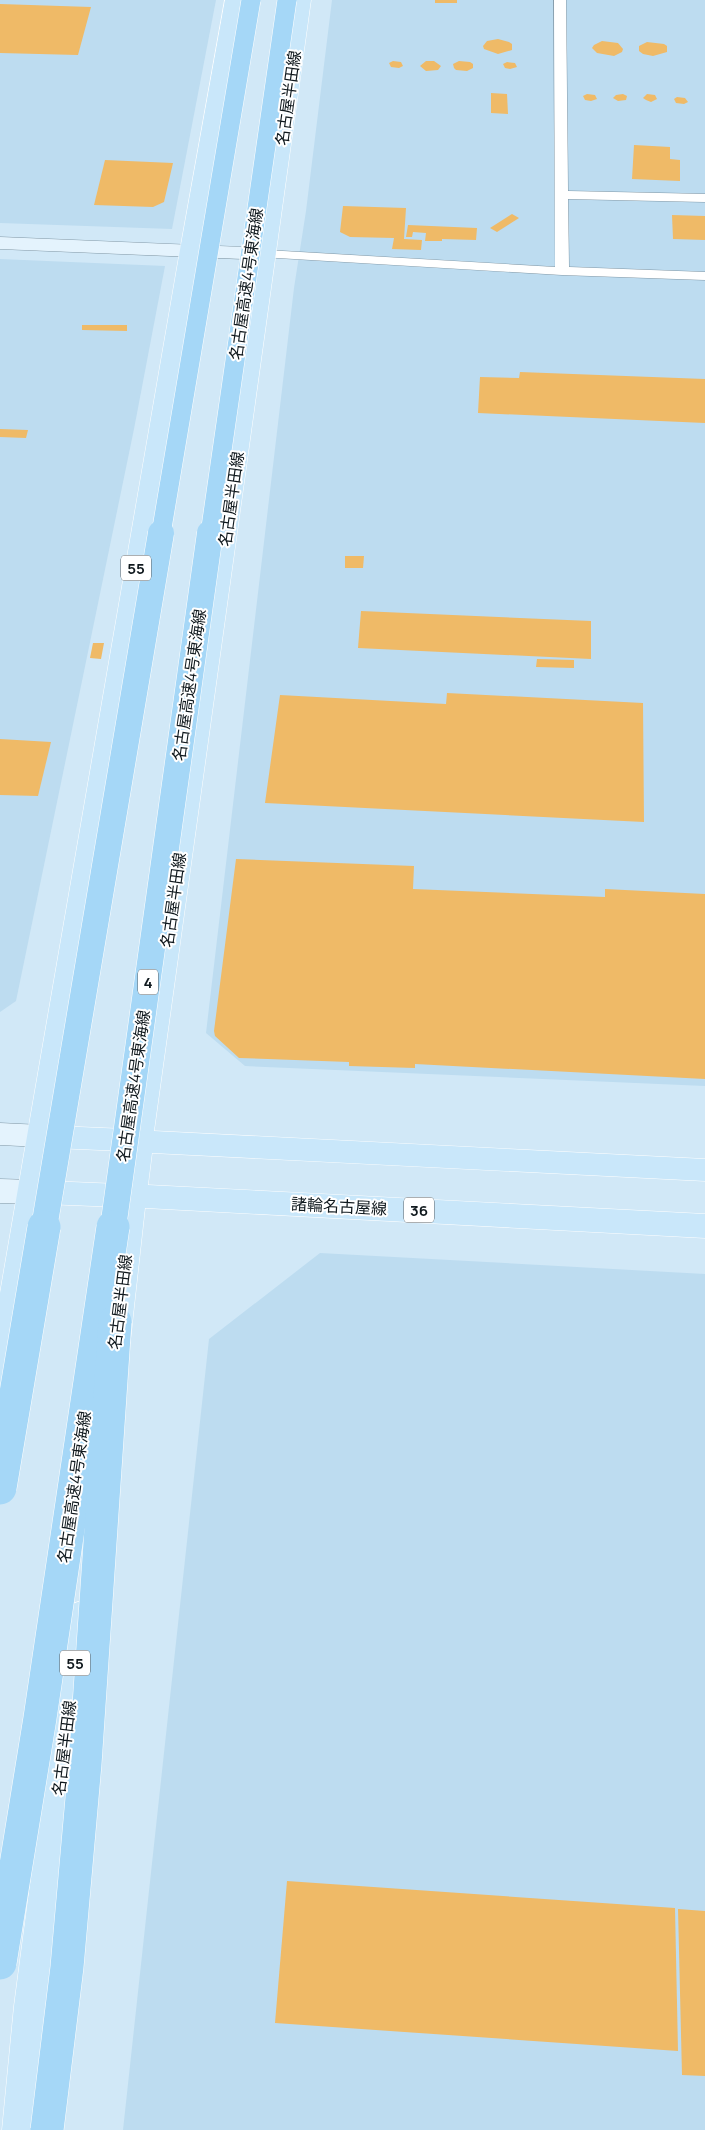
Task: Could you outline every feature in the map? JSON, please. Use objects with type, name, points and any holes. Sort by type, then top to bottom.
[{"type":"highway","points":[[0,1488],[251,0]]},
{"type":"highway","name":"名古屋高速4号東海線","points":[[0,1963],[134,1128],[216,493],[287,0]]},
{"type":"highway","points":[[47,2130],[67,1967],[85,1764],[134,1128]]},
{"type":"main road","name":"55","points":[[0,1381],[190,250],[234,0]]},
{"type":"main road","name":"名古屋半田線","points":[[21,2130],[32,2006],[133,1196],[134,1128],[266,254],[302,0]]},
{"type":"main road","points":[[40,1136],[134,1128],[705,1170]]},
{"type":"main road","name":"諸輪名古屋線","points":[[32,1192],[705,1226]]},
{"type":"street","points":[[0,243],[266,254]]},
{"type":"street","points":[[0,1134],[40,1136]]},
{"type":"street","points":[[0,1191],[32,1192]]},
{"type":"lane","points":[[560,0],[562,271]]},
{"type":"lane","points":[[562,194],[705,198]]},
{"type":"lane","points":[[266,254],[562,271],[705,276]]},
{"type":"shaded area","points":[[0,0],[216,0],[172,229],[0,223]]},
{"type":"shaded area","points":[[332,0],[705,0],[705,1086],[245,1066],[206,1033],[294,288],[306,211]]},
{"type":"shaded area","points":[[0,259],[165,266],[134,429],[16,1001],[0,1012]]},
{"type":"shaded area","points":[[320,1253],[705,1274],[705,2130],[123,2130],[209,1339]]},
{"type":"building","points":[[435,0],[457,0],[457,3],[435,3]]},
{"type":"building","points":[[0,4],[91,7],[78,55],[0,53]]},
{"type":"building","points":[[498,39],[512,44],[512,50],[498,54],[484,49],[483,46],[487,41]]},
{"type":"building","points":[[602,41],[618,43],[623,49],[622,52],[614,56],[597,53],[592,48]]},
{"type":"building","points":[[647,42],[664,44],[667,46],[667,52],[653,56],[643,54],[639,51],[639,46]]},
{"type":"building","points":[[393,61],[401,62],[403,66],[399,68],[391,67],[389,63]]},
{"type":"building","points":[[426,61],[434,61],[441,66],[438,70],[426,71],[420,66]]},
{"type":"building","points":[[459,61],[470,62],[473,64],[473,68],[467,71],[456,70],[453,64]]},
{"type":"building","points":[[507,62],[515,63],[517,67],[505,68],[503,64]]},
{"type":"building","points":[[491,93],[507,94],[508,114],[491,113]]},
{"type":"building","points":[[587,94],[595,95],[597,99],[585,100],[583,96]]},
{"type":"building","points":[[623,94],[627,96],[626,100],[618,101],[613,98],[616,95]]},
{"type":"building","points":[[647,94],[655,95],[657,99],[651,102],[646,100],[643,98]]},
{"type":"building","points":[[677,97],[685,98],[688,102],[684,104],[676,103],[674,99]]},
{"type":"building","points":[[634,145],[670,147],[670,159],[680,160],[680,181],[632,179]]},
{"type":"building","points":[[105,160],[173,163],[164,202],[153,207],[94,205]]},
{"type":"building","points":[[343,206],[406,208],[404,239],[422,240],[421,250],[392,249],[394,238],[350,237],[340,232]]},
{"type":"building","points":[[512,214],[519,218],[497,232],[490,228]]},
{"type":"building","points":[[672,215],[705,216],[705,240],[673,239]]},
{"type":"building","points":[[408,225],[477,228],[476,240],[442,239],[442,241],[425,241],[426,233],[413,232],[412,237],[406,237]]},
{"type":"building","points":[[82,325],[127,325],[127,331],[82,330]]},
{"type":"building","points":[[520,372],[705,379],[705,423],[478,413],[480,377],[519,378]]},
{"type":"building","points":[[0,429],[28,430],[26,438],[0,437]]},
{"type":"building","points":[[345,556],[364,556],[363,568],[345,568]]},
{"type":"building","points":[[361,611],[591,621],[591,659],[358,648]]},
{"type":"building","points":[[93,643],[104,643],[101,659],[90,658]]},
{"type":"building","points":[[537,659],[574,660],[574,668],[536,667]]},
{"type":"building","points":[[447,693],[643,703],[644,822],[265,803],[280,695],[446,704]]},
{"type":"building","points":[[0,739],[51,742],[38,796],[0,795]]},
{"type":"building","points":[[236,859],[414,866],[413,889],[605,897],[605,889],[705,894],[705,1079],[415,1064],[415,1068],[349,1066],[349,1062],[239,1058],[215,1036],[214,1031]]},
{"type":"building","points":[[287,1881],[675,1908],[678,2051],[275,2023]]},
{"type":"building","points":[[678,1909],[705,1911],[705,2076],[682,2075]]}]
